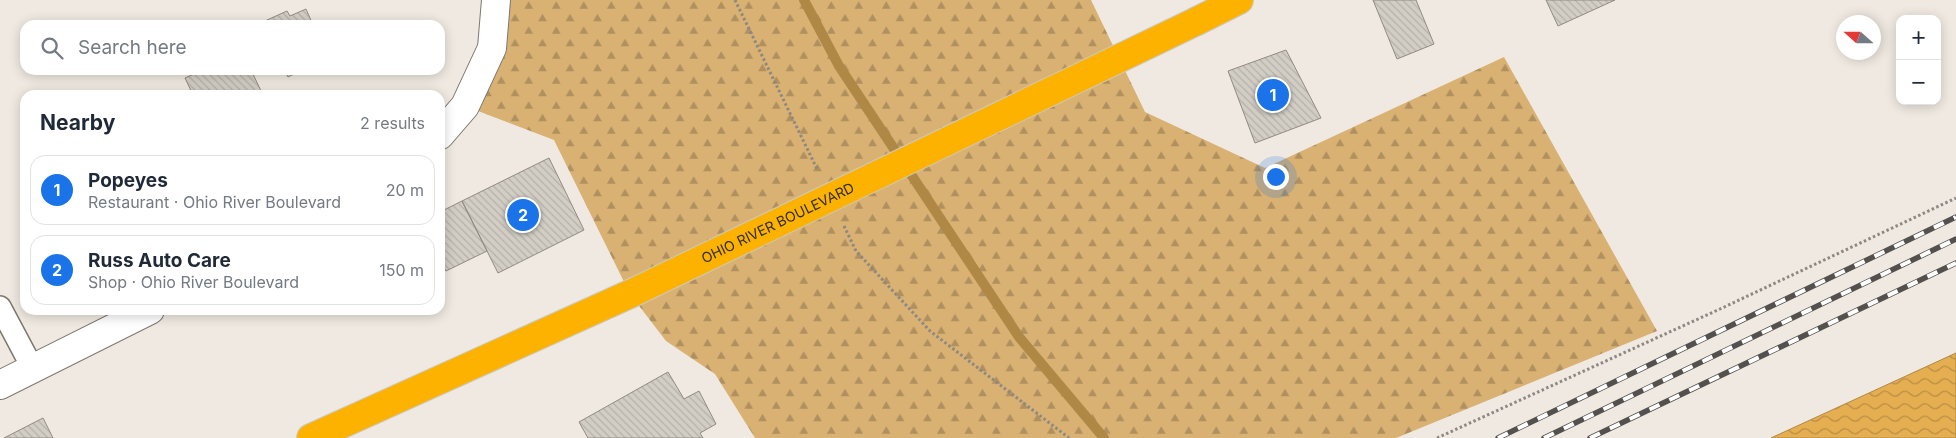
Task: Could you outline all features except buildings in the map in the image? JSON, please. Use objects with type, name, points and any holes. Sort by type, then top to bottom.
[{"type":"highway","name":"OHIO RIVER BOULEVARD","points":[[318,436],[630,294],[1239,0]]},
{"type":"street","points":[[445,129],[465,106],[492,48],[496,0]]},
{"type":"street","points":[[0,385],[140,315]]},
{"type":"lane","points":[[0,307],[33,369]]},
{"type":"path","points":[[735,0],[817,170]]},
{"type":"path","points":[[1437,438],[1712,314],[1956,198]]},
{"type":"path","points":[[843,224],[856,251],[930,331],[1069,438]]},
{"type":"green space","points":[[496,0],[1091,0],[1145,112],[1265,168],[1504,57],[1657,331],[1396,438],[755,438],[715,374],[666,341],[630,294],[554,140],[465,106]]},
{"type":"water","points":[[1956,353],[1956,438],[1771,438]]},
{"type":"waterway","points":[[804,0],[839,66],[1019,337],[1104,438]]},
{"type":"railway","points":[[1498,438],[1956,217]]},
{"type":"railway","points":[[1544,438],[1956,239]]},
{"type":"railway","points":[[1590,438],[1956,263]]},
{"type":"place","name":"Popeyes","points":[[1273,95]]},
{"type":"place","name":"Russ Auto Care","points":[[523,215]]}]
